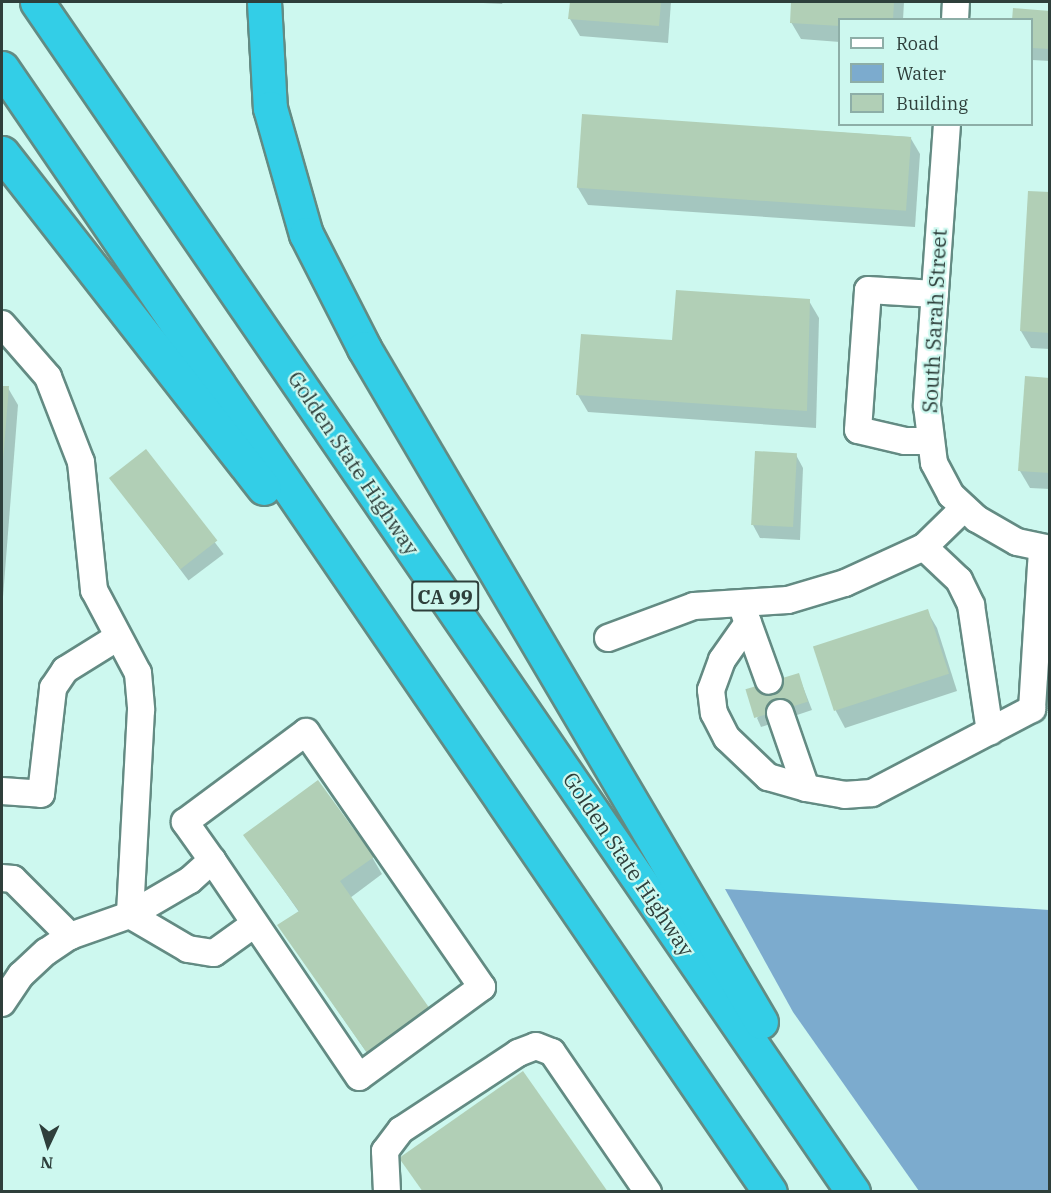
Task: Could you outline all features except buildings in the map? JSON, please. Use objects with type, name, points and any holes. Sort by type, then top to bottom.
[{"type":"highway","name":"Golden State Highway","points":[[37,2],[853,1191]]},
{"type":"highway","points":[[264,2],[270,108],[292,195],[325,273],[364,348],[861,1191]]},
{"type":"highway","points":[[2,68],[386,635],[770,1191]]},
{"type":"highway","points":[[2,153],[211,424],[386,635]]},
{"type":"street","points":[[955,18],[956,2]]},
{"type":"street","name":"South Sarah Street","points":[[947,126],[935,294],[929,441],[942,479],[964,508],[995,532],[1046,548]]},
{"type":"street","points":[[929,441],[905,441],[858,430],[868,290],[935,294]]},
{"type":"street","points":[[2,324],[48,377],[81,462],[94,590],[138,673],[141,710],[130,915]]},
{"type":"street","points":[[608,638],[694,606],[744,613],[845,583],[924,547],[964,508]]},
{"type":"street","points":[[924,547],[959,580],[971,605],[990,732]]},
{"type":"street","points":[[744,613],[711,690],[714,713],[727,738],[745,759],[768,777],[806,788],[844,795],[872,793],[1032,709],[1046,548]]},
{"type":"street","points":[[744,613],[769,681]]},
{"type":"street","points":[[2,791],[41,794],[53,688],[65,670],[118,637]]},
{"type":"street","points":[[780,713],[806,788]]},
{"type":"street","points":[[306,732],[482,987],[359,1077],[252,925],[212,860],[184,822],[306,732]]},
{"type":"street","points":[[2,1003],[21,975],[70,936],[130,915],[190,880],[212,860]]},
{"type":"street","points":[[2,878],[13,879],[70,936]]},
{"type":"street","points":[[130,915],[188,949],[214,953],[252,925]]},
{"type":"street","points":[[387,1191],[385,1151],[401,1130],[518,1053],[536,1046],[552,1052],[648,1191]]},
{"type":"water","points":[[725,889],[1049,910],[1049,1191],[919,1191],[793,1012]]}]
